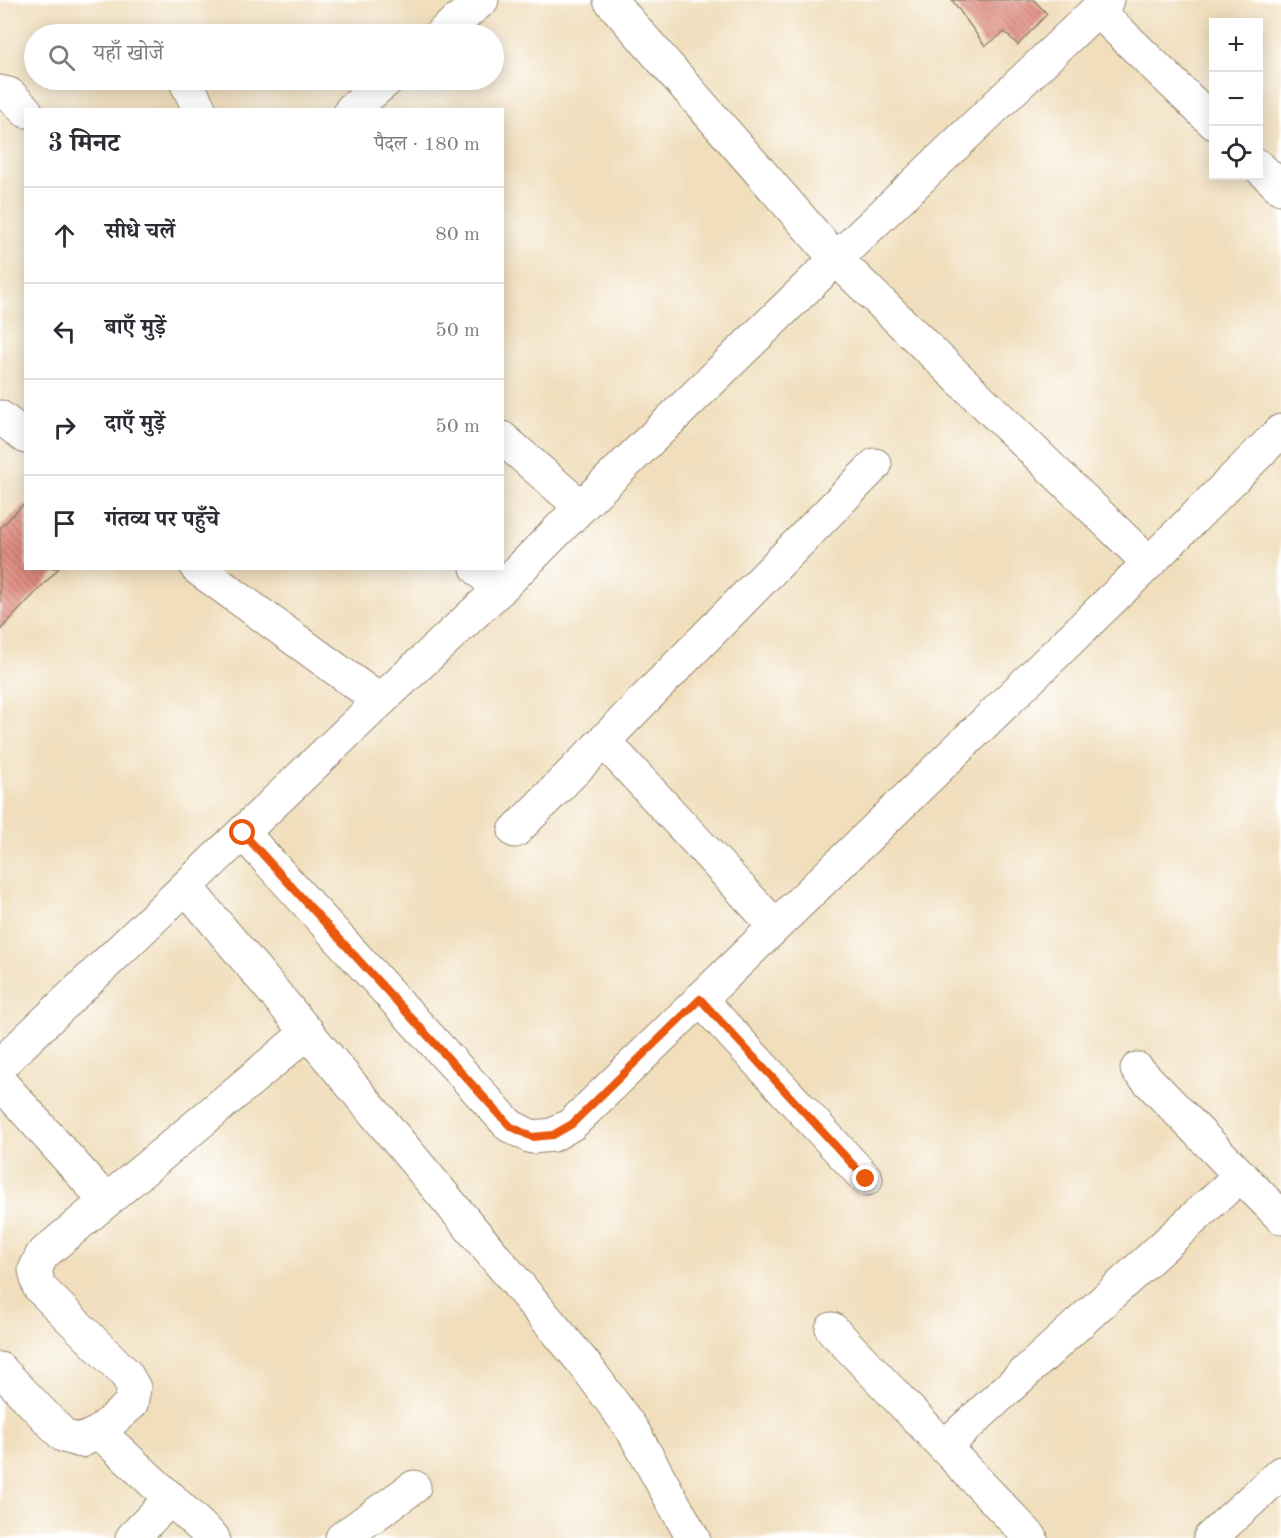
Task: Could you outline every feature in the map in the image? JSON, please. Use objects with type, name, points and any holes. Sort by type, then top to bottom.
[{"type":"main road","points":[[453,24],[482,0]]},
{"type":"main road","points":[[610,0],[836,259],[1149,563]]},
{"type":"main road","points":[[504,567],[581,507],[1102,5],[1209,118]]},
{"type":"main road","points":[[190,90],[199,108]]},
{"type":"main road","points":[[353,108],[375,90]]},
{"type":"main road","points":[[0,92],[9,94],[24,109]]},
{"type":"main road","points":[[1263,171],[1281,188]]},
{"type":"main road","points":[[0,417],[24,435]]},
{"type":"main road","points":[[243,833],[510,1126],[532,1137],[553,1135],[572,1124],[1149,563],[1281,431]]},
{"type":"main road","points":[[504,440],[581,507]]},
{"type":"main road","points":[[515,831],[875,465]]},
{"type":"main road","points":[[200,570],[381,701]]},
{"type":"main road","points":[[0,1065],[381,701],[488,579]]},
{"type":"main road","points":[[604,741],[775,927]]},
{"type":"main road","points":[[186,887],[586,1366],[633,1431],[693,1538]]},
{"type":"main road","points":[[700,999],[866,1179]]},
{"type":"main road","points":[[3,1380],[64,1436],[81,1441],[99,1432],[131,1404],[134,1388],[126,1374],[39,1287],[35,1269],[42,1255],[308,1032]]},
{"type":"main road","points":[[1137,1069],[1281,1217]]},
{"type":"main road","points":[[0,1082],[106,1201]]},
{"type":"main road","points":[[944,1447],[1240,1175]]},
{"type":"main road","points":[[832,1329],[1031,1538]]},
{"type":"main road","points":[[99,1432],[213,1538]]},
{"type":"main road","points":[[1210,1538],[1281,1473]]},
{"type":"main road","points":[[342,1538],[414,1487]]},
{"type":"main road","points":[[132,1538],[171,1498]]},
{"type":"building","points":[[952,0],[1034,0],[1047,14],[1018,45],[1005,32],[985,46]]},
{"type":"building","points":[[24,504],[24,570],[57,570],[0,630],[0,528]]},
{"type":"route","points":[[243,833],[510,1126],[532,1137],[553,1135],[572,1124],[700,999],[866,1179]]}]
